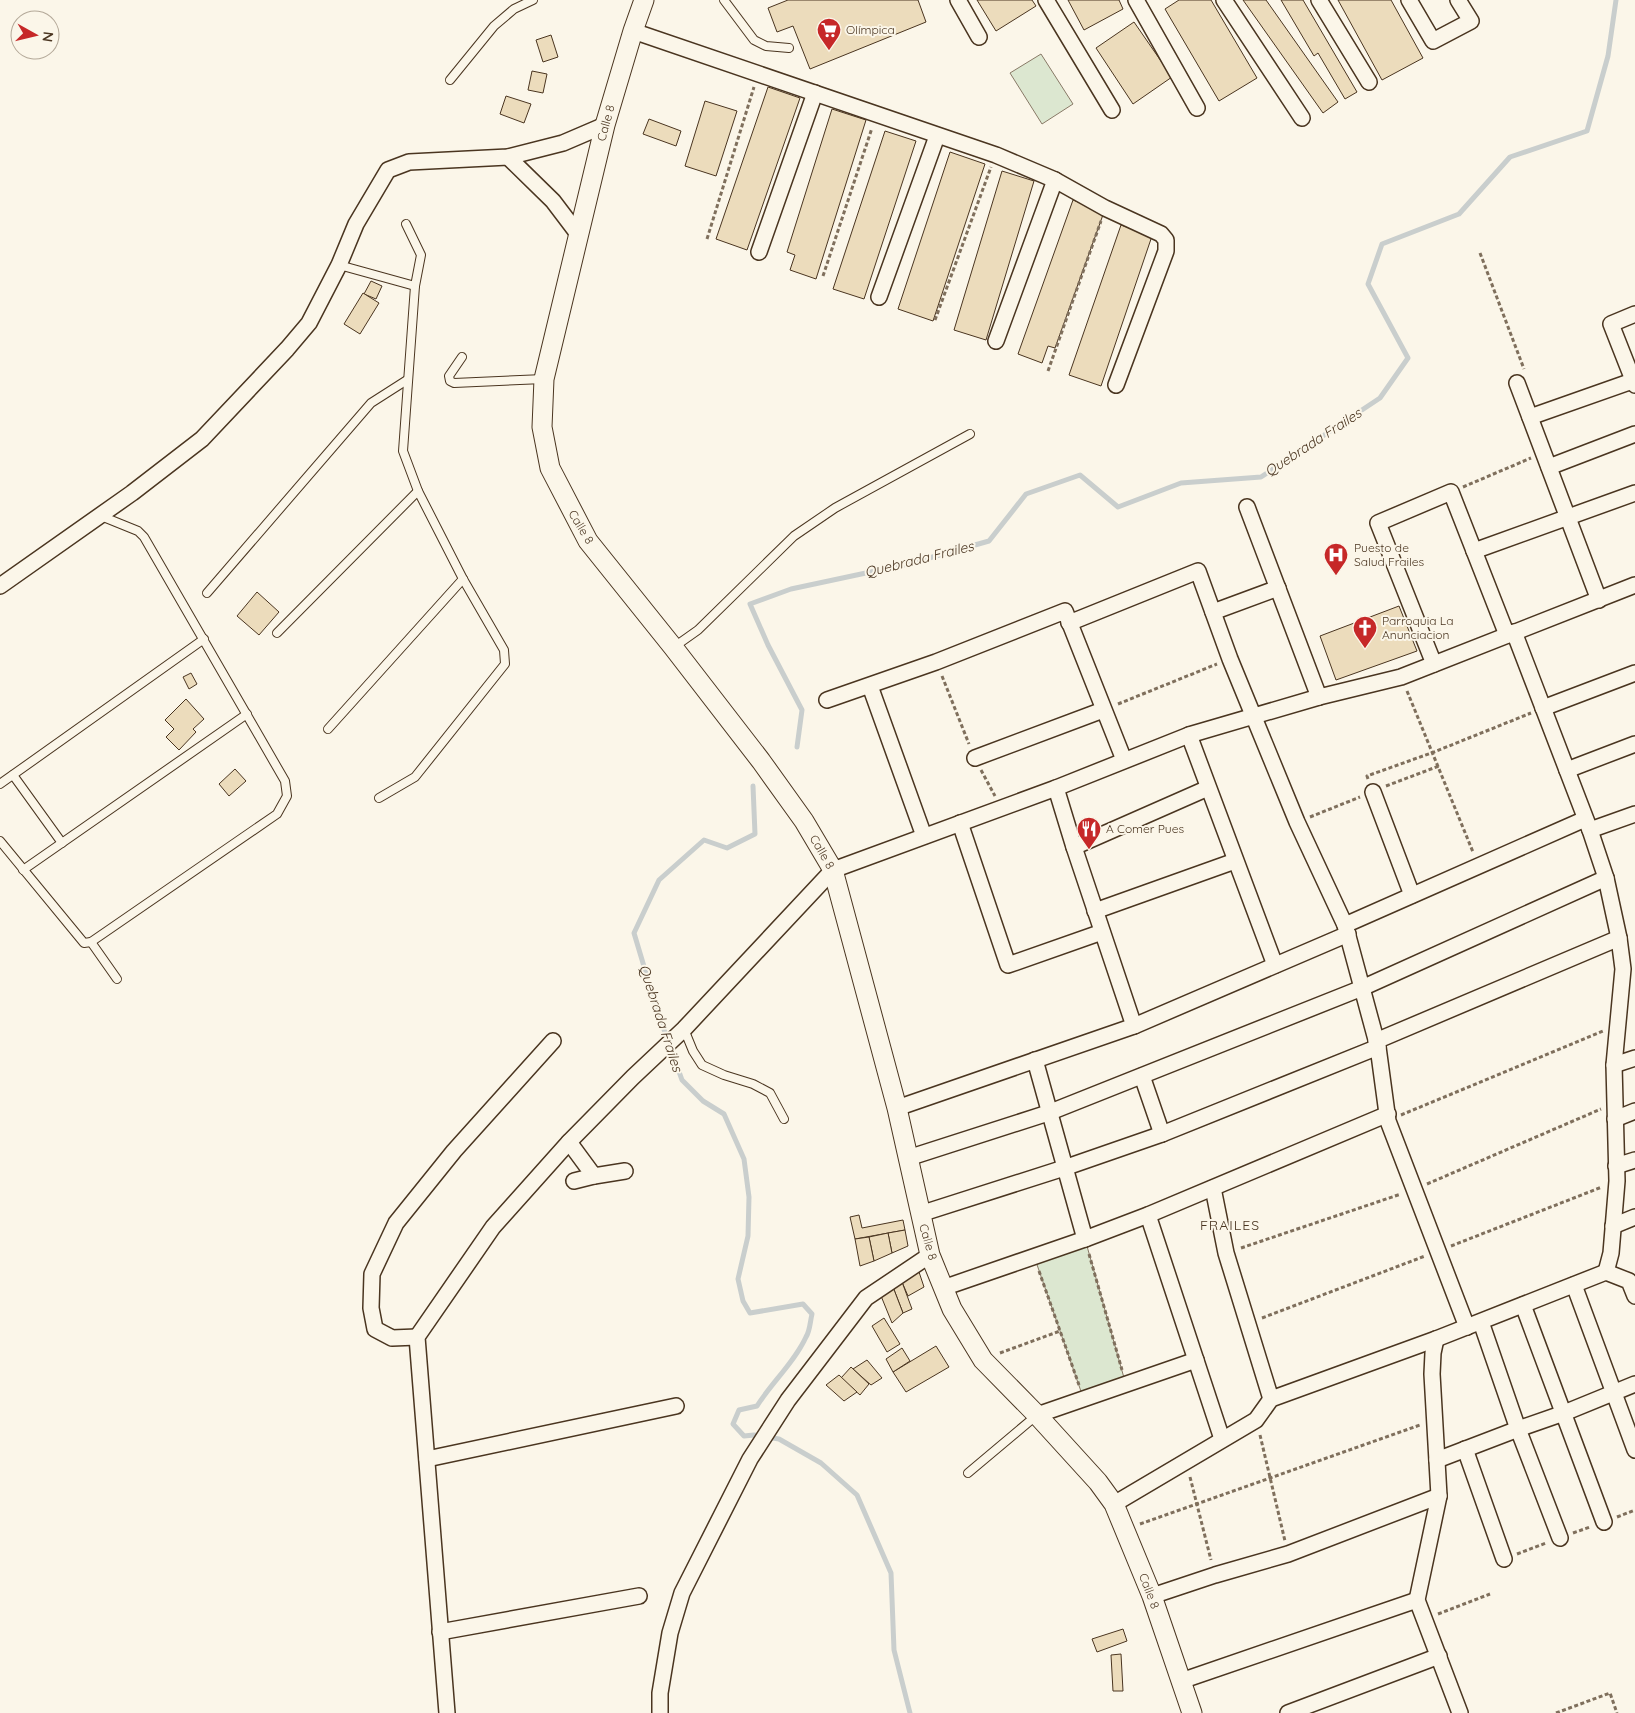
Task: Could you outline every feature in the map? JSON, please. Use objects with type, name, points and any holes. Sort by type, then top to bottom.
[{"type":"street","name":"Calle 8","points":[[644,0],[632,31],[605,125],[544,379],[542,427],[550,468],[588,541],[766,769],[804,821],[833,870],[897,1108],[930,1255],[943,1288],[952,1309],[983,1360],[1037,1415],[1098,1482],[1114,1504],[1152,1596],[1192,1713]]},
{"type":"street","points":[[958,0],[980,37]]},
{"type":"street","points":[[1046,0],[1112,110]]},
{"type":"street","points":[[1136,0],[1197,108]]},
{"type":"street","points":[[1224,0],[1302,118]]},
{"type":"street","points":[[1319,0],[1369,82]]},
{"type":"street","points":[[1409,0],[1433,41],[1471,21],[1458,0]]},
{"type":"street","points":[[632,31],[996,155],[1055,180],[1106,208],[1161,234],[1166,240],[1166,251],[1116,385]]},
{"type":"street","points":[[759,252],[815,93]]},
{"type":"street","points":[[0,586],[132,492],[194,445],[287,349],[309,324],[339,266],[356,224],[388,170],[409,162],[508,157],[563,143],[605,125]]},
{"type":"street","points":[[879,297],[937,136]]},
{"type":"street","points":[[508,157],[553,201],[578,234]]},
{"type":"street","points":[[996,342],[1055,180]]},
{"type":"street","points":[[1530,417],[1634,382],[1611,324],[1635,314]]},
{"type":"street","points":[[1517,384],[1599,600]]},
{"type":"street","points":[[1549,467],[1635,434]]},
{"type":"street","points":[[1434,664],[1378,523],[1451,492],[1474,551],[1543,708],[1588,824],[1606,878],[1619,938],[1623,969],[1614,1065],[1617,1181],[1611,1253],[1606,1272]]},
{"type":"street","points":[[1474,551],[1635,493]]},
{"type":"street","points":[[1247,507],[1319,697]]},
{"type":"street","points":[[1069,622],[1198,571],[1230,659],[1297,822],[1346,929],[1377,1044],[1388,1118],[1518,1429],[1560,1538]]},
{"type":"street","points":[[447,1713],[417,1337],[494,1227],[569,1142],[680,1032],[833,870],[1056,788],[1188,735],[1319,697],[1401,677],[1635,585]]},
{"type":"street","points":[[1213,612],[1278,588]]},
{"type":"street","points":[[827,700],[936,662],[1065,611],[1124,760]]},
{"type":"street","points":[[1543,708],[1635,673]]},
{"type":"street","points":[[870,686],[924,836]]},
{"type":"street","points":[[975,758],[1104,710]]},
{"type":"street","points":[[1188,735],[1275,965]]},
{"type":"street","points":[[1567,770],[1635,744]]},
{"type":"street","points":[[1056,788],[1134,1026]]},
{"type":"street","points":[[1074,847],[1208,788]]},
{"type":"street","points":[[1374,792],[1412,895]]},
{"type":"street","points":[[897,1108],[1134,1026],[1275,965],[1412,895],[1479,865],[1588,824],[1635,814]]},
{"type":"street","points":[[960,823],[1008,965],[1102,932]]},
{"type":"street","points":[[1095,911],[1235,861]]},
{"type":"street","points":[[908,1158],[1048,1113],[1362,988],[1606,878]]},
{"type":"street","points":[[920,1214],[1064,1168],[1162,1134],[1377,1044],[1619,938]]},
{"type":"street","points":[[417,1337],[392,1338],[375,1329],[371,1308],[372,1274],[396,1223],[454,1151],[553,1040]]},
{"type":"street","points":[[1614,1065],[1635,1058]]},
{"type":"street","points":[[1035,1060],[1048,1113],[1085,1239]]},
{"type":"street","points":[[1142,1076],[1162,1134]]},
{"type":"street","points":[[1615,1119],[1635,1111]]},
{"type":"street","points":[[943,1288],[1148,1215],[1388,1118]]},
{"type":"street","points":[[569,1142],[594,1176]]},
{"type":"street","points":[[1616,1166],[1635,1160]]},
{"type":"street","points":[[574,1181],[625,1171]]},
{"type":"street","points":[[1213,1188],[1226,1253],[1271,1399]]},
{"type":"street","points":[[1148,1215],[1222,1439]]},
{"type":"street","points":[[1613,1226],[1635,1218]]},
{"type":"street","points":[[660,1713],[660,1692],[669,1641],[682,1593],[750,1459],[788,1400],[866,1298],[930,1255]]},
{"type":"street","points":[[1114,1504],[1256,1420],[1271,1399],[1436,1339],[1606,1272],[1632,1280],[1635,1296]]},
{"type":"street","points":[[1574,1285],[1635,1450]]},
{"type":"street","points":[[1524,1305],[1604,1522]]},
{"type":"street","points":[[1436,1339],[1432,1374],[1439,1496],[1417,1600],[1426,1619],[1460,1713]]},
{"type":"street","points":[[1037,1415],[1196,1360]]},
{"type":"street","points":[[1437,1460],[1564,1413],[1635,1384]]},
{"type":"street","points":[[427,1459],[676,1406]]},
{"type":"street","points":[[1465,1449],[1504,1559]]},
{"type":"street","points":[[1152,1596],[1288,1554],[1439,1496]]},
{"type":"street","points":[[440,1632],[640,1596]]},
{"type":"street","points":[[1181,1681],[1417,1600]]},
{"type":"street","points":[[1288,1713],[1439,1656]]},
{"type":"lane","points":[[450,80],[494,26],[514,9],[533,0]]},
{"type":"lane","points":[[724,0],[754,40],[766,46],[789,48]]},
{"type":"lane","points":[[379,798],[415,777],[505,664],[504,650],[463,579],[418,491],[403,450],[415,286],[420,255],[406,224]]},
{"type":"lane","points":[[339,266],[415,286]]},
{"type":"lane","points":[[462,357],[449,376],[450,381],[454,383],[544,379]]},
{"type":"lane","points":[[207,593],[371,402],[407,380]]},
{"type":"lane","points":[[673,648],[698,630],[794,536],[835,508],[970,434]]},
{"type":"lane","points":[[277,633],[418,491]]},
{"type":"lane","points":[[0,841],[84,943],[91,942],[278,814],[286,796],[285,780],[144,537],[138,531],[99,515]]},
{"type":"lane","points":[[328,729],[463,579]]},
{"type":"lane","points":[[0,784],[204,639]]},
{"type":"lane","points":[[23,870],[247,714]]},
{"type":"lane","points":[[13,775],[62,843]]},
{"type":"lane","points":[[91,942],[117,979]]},
{"type":"lane","points":[[680,1032],[702,1064],[724,1075],[753,1084],[770,1094],[784,1119]]},
{"type":"lane","points":[[968,1473],[1037,1415]]},
{"type":"path","points":[[706,239],[758,75]]},
{"type":"path","points":[[823,276],[876,115]]},
{"type":"path","points":[[935,320],[996,155]]},
{"type":"path","points":[[1048,371],[1106,208]]},
{"type":"path","points":[[1480,253],[1527,379],[1517,384]]},
{"type":"path","points":[[1451,492],[1544,453]]},
{"type":"path","points":[[1104,710],[1230,659]]},
{"type":"path","points":[[936,662],[975,758],[1001,808]]},
{"type":"path","points":[[1401,677],[1434,752],[1479,865]]},
{"type":"path","points":[[1374,792],[1367,776],[1434,752],[1543,708]]},
{"type":"path","points":[[1388,1118],[1618,1025]]},
{"type":"path","points":[[1085,1239],[1126,1385]]},
{"type":"path","points":[[1034,1256],[1084,1400]]},
{"type":"path","points":[[983,1360],[1060,1331]]},
{"type":"path","points":[[1125,1529],[1434,1419]]},
{"type":"path","points":[[1256,1420],[1288,1554]]},
{"type":"path","points":[[1186,1462],[1215,1575]]},
{"type":"path","points":[[1426,1619],[1490,1594]]},
{"type":"path","points":[[1556,1713],[1610,1693],[1618,1713]]},
{"type":"green space","points":[[1041,54],[1073,104],[1042,124],[1010,73]]},
{"type":"green space","points":[[1085,1239],[1126,1385],[1084,1400],[1034,1256]]},
{"type":"building","name":"Olímpica","points":[[788,0],[918,0],[926,22],[810,69],[793,26],[777,32],[768,8]]},
{"type":"building","points":[[977,0],[1032,0],[1036,6],[996,31]]},
{"type":"building","points":[[1068,0],[1119,0],[1123,9],[1084,30]]},
{"type":"building","points":[[1179,0],[1211,0],[1257,78],[1219,101],[1165,9]]},
{"type":"building","points":[[1243,0],[1266,0],[1338,102],[1323,113]]},
{"type":"building","points":[[1281,0],[1303,0],[1357,92],[1345,99],[1318,53],[1314,56]]},
{"type":"building","points":[[1338,0],[1391,0],[1423,58],[1382,80]]},
{"type":"building","points":[[1134,22],[1172,77],[1133,104],[1096,48]]},
{"type":"building","points":[[551,35],[558,57],[543,62],[536,40]]},
{"type":"building","points":[[532,71],[547,74],[543,93],[528,90]]},
{"type":"building","points":[[768,87],[800,98],[747,250],[716,239]]},
{"type":"building","points":[[506,96],[531,104],[524,123],[500,114]]},
{"type":"building","points":[[705,101],[737,111],[716,176],[685,166]]},
{"type":"building","points":[[832,109],[866,120],[816,279],[790,270],[795,255],[787,252]]},
{"type":"building","points":[[649,119],[681,131],[676,146],[643,134]]},
{"type":"building","points":[[885,131],[916,141],[864,299],[833,289]]},
{"type":"building","points":[[950,152],[985,164],[933,321],[898,309]]},
{"type":"building","points":[[1002,171],[1034,181],[986,340],[954,330]]},
{"type":"building","points":[[1073,200],[1104,212],[1055,348],[1048,346],[1042,363],[1018,354]]},
{"type":"building","points":[[1121,225],[1152,236],[1101,386],[1069,375]]},
{"type":"building","points":[[371,281],[382,286],[376,299],[364,294]]},
{"type":"building","points":[[363,293],[379,303],[360,334],[344,324]]},
{"type":"building","points":[[257,592],[279,612],[259,635],[237,616]]},
{"type":"building","points":[[1399,606],[1417,651],[1336,680],[1320,636]]},
{"type":"building","points":[[191,673],[197,684],[189,689],[183,677]]},
{"type":"building","points":[[186,699],[204,719],[193,729],[196,732],[179,750],[166,737],[174,729],[165,720]]},
{"type":"building","points":[[235,769],[246,781],[229,796],[219,784]]},
{"type":"building","points":[[859,1215],[862,1228],[903,1220],[905,1230],[855,1239],[850,1217]]},
{"type":"building","points":[[905,1230],[908,1246],[892,1253],[888,1233]]},
{"type":"building","points":[[888,1233],[892,1253],[874,1261],[869,1237]]},
{"type":"building","points":[[869,1237],[874,1261],[860,1266],[855,1239]]},
{"type":"building","points":[[919,1272],[924,1287],[908,1296],[902,1282]]},
{"type":"building","points":[[902,1282],[912,1309],[903,1313],[893,1287]]},
{"type":"building","points":[[893,1287],[903,1313],[892,1323],[879,1291]]},
{"type":"building","points":[[884,1318],[900,1344],[887,1352],[872,1326]]},
{"type":"building","points":[[936,1346],[949,1367],[906,1392],[893,1372]]},
{"type":"building","points":[[902,1348],[910,1361],[893,1372],[886,1359]]},
{"type":"building","points":[[867,1360],[882,1378],[871,1385],[853,1369]]},
{"type":"building","points":[[851,1367],[869,1384],[860,1395],[841,1378]]},
{"type":"building","points":[[839,1375],[857,1392],[844,1401],[826,1385]]},
{"type":"building","points":[[1123,1629],[1127,1641],[1097,1652],[1092,1639]]},
{"type":"building","points":[[1121,1654],[1123,1691],[1113,1691],[1111,1655]]},
{"type":"waterway","name":"Quebrada Frailes","points":[[797,747],[802,710],[768,645],[750,604],[791,589],[908,564],[989,541],[1026,494],[1080,475],[1118,507],[1181,483],[1261,477],[1380,398],[1408,358],[1368,284],[1382,244],[1459,214],[1510,157],[1587,131],[1608,56],[1616,0]]},
{"type":"waterway","name":"Quebrada Frailes","points":[[753,786],[755,834],[727,848],[704,840],[659,880],[634,933],[657,1010],[682,1080],[703,1101],[724,1114],[744,1159],[749,1197],[748,1236],[738,1279],[743,1301],[750,1313],[803,1304],[812,1314],[807,1335],[795,1355],[757,1406],[739,1410],[733,1424],[744,1436],[754,1435],[779,1439],[821,1463],[857,1495],[891,1573],[894,1650],[910,1713]]},
{"type":"place","name":"Olímpica","points":[[829,51]]},
{"type":"place","name":"Puesto de Salud Frailes","points":[[1336,576]]},
{"type":"place","name":"Parroquia La Anunciacion","points":[[1365,649]]},
{"type":"place","name":"A Comer Pues","points":[[1089,850]]},
{"type":"district","name":"FRAILES","points":[[1230,1225]]}]
